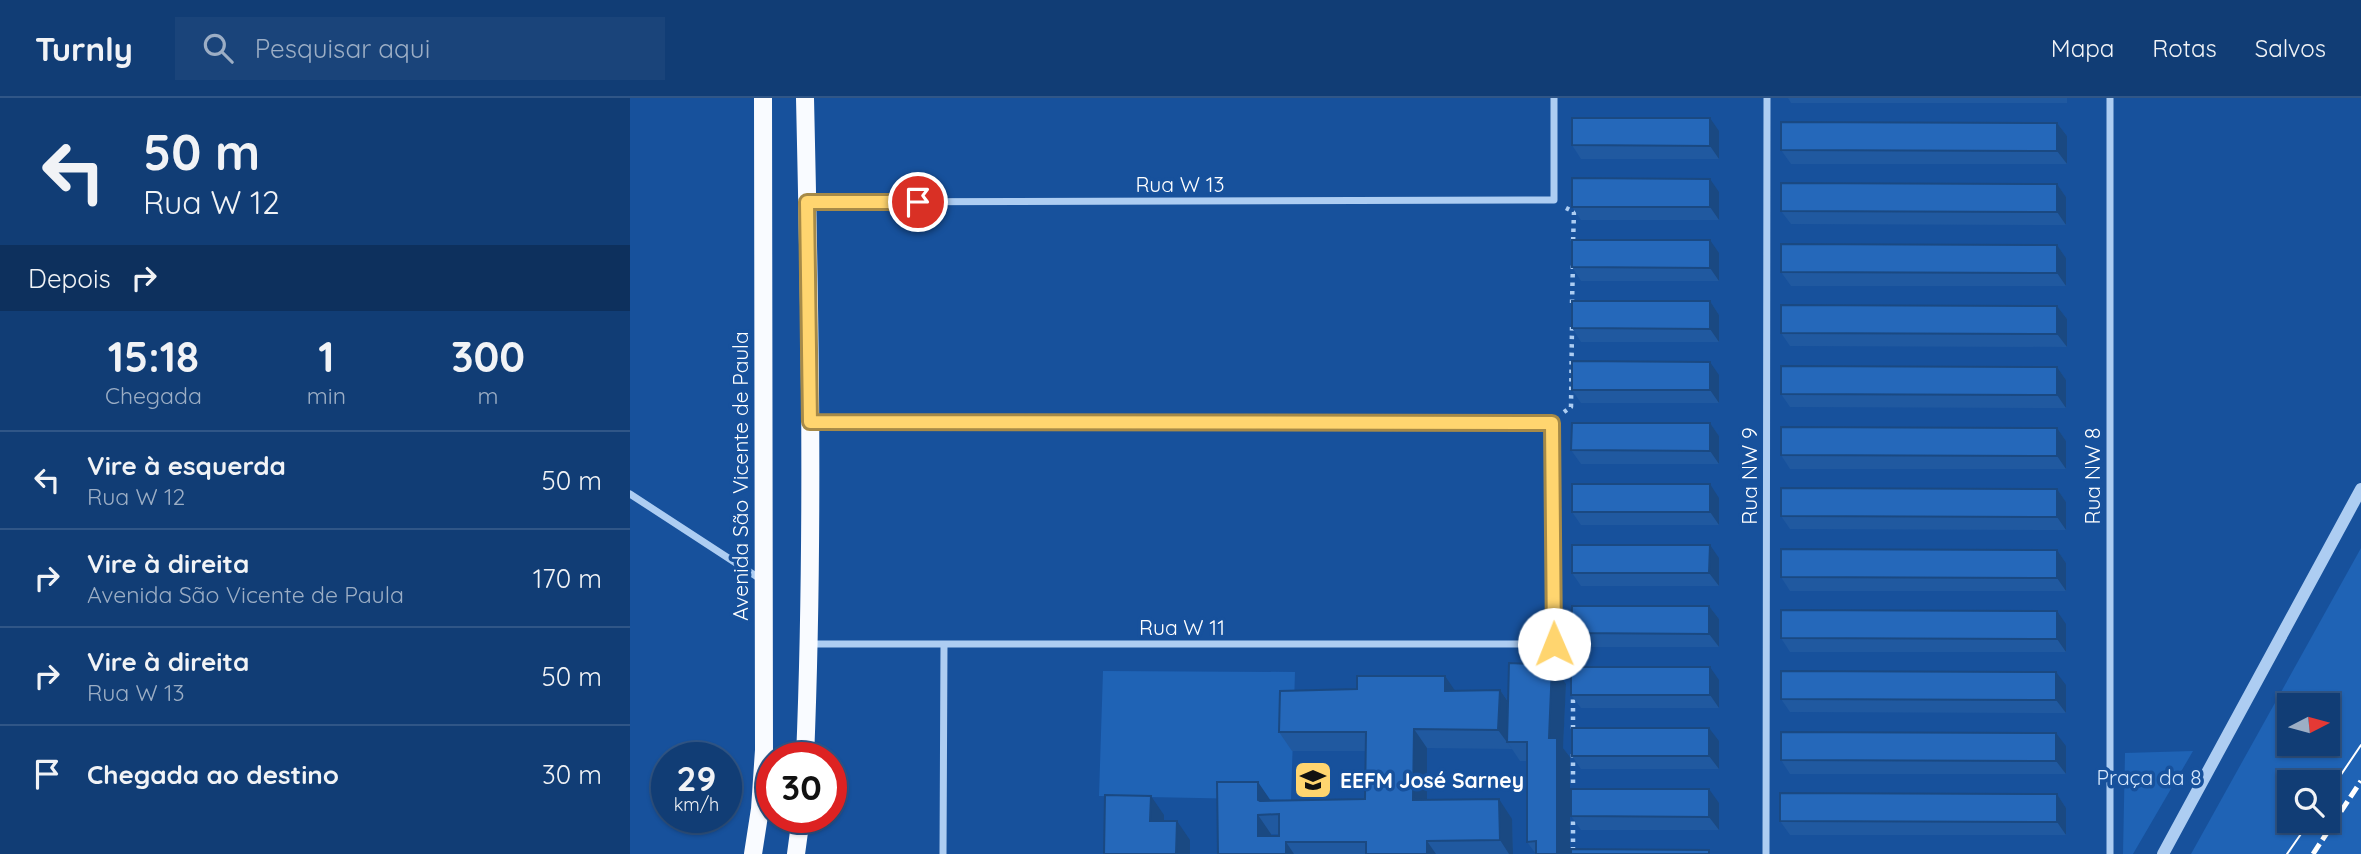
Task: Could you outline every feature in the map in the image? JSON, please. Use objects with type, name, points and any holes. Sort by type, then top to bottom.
[{"type":"main road","name":"Avenida São Vicente de Paula","points":[[753,854],[760,808],[764,750],[763,98]]},
{"type":"main road","points":[[805,98],[810,422],[810,644],[806,742]]},
{"type":"main road","points":[[796,854],[799,833]]},
{"type":"street","points":[[1554,98],[1554,200]]},
{"type":"street","name":"Rua NW 9","points":[[1766,854],[1767,98]]},
{"type":"street","name":"Rua NW 8","points":[[2110,98],[2110,854]]},
{"type":"street","name":"Rua W 13","points":[[807,202],[1554,200]]},
{"type":"street","points":[[810,422],[1552,423],[1554,644]]},
{"type":"street","points":[[2163,854],[2361,489]]},
{"type":"street","points":[[630,494],[763,580]]},
{"type":"street","name":"Rua W 11","points":[[810,644],[1554,644]]},
{"type":"street","points":[[943,854],[944,645]]},
{"type":"path","points":[[1554,200],[1574,212],[1572,309]]},
{"type":"path","points":[[1552,423],[1571,407],[1572,323]]},
{"type":"path","points":[[1554,644],[1573,669],[1573,735]]},
{"type":"path","points":[[1573,748],[1573,854]]},
{"type":"green space","points":[[2361,548],[2361,854],[2191,854],[2277,699],[2277,756],[2340,756],[2340,693],[2280,693]]},
{"type":"green space","points":[[1103,671],[1295,672],[1291,800],[1099,796]]},
{"type":"green space","name":"Praça da 8","points":[[2193,751],[2133,854],[2123,854],[2125,753]]},
{"type":"building","points":[[1572,118],[1710,118],[1710,146],[1572,145]]},
{"type":"building","points":[[1781,122],[2057,123],[2057,151],[1781,150]]},
{"type":"building","points":[[1572,178],[1710,179],[1710,207],[1572,207]]},
{"type":"building","points":[[1781,183],[2057,184],[2057,212],[1781,211]]},
{"type":"building","points":[[1572,240],[1710,240],[1710,268],[1572,267]]},
{"type":"building","points":[[1781,244],[2057,245],[2057,273],[1781,272]]},
{"type":"building","points":[[1572,301],[1710,301],[1710,329],[1572,328]]},
{"type":"building","points":[[1781,305],[2057,306],[2057,334],[1781,333]]},
{"type":"building","points":[[1572,361],[1710,362],[1710,390],[1572,390]]},
{"type":"building","points":[[1781,366],[2057,367],[2057,395],[1781,394]]},
{"type":"building","points":[[1572,423],[1710,423],[1710,451],[1571,450]]},
{"type":"building","points":[[1781,427],[2057,428],[2057,456],[1781,455]]},
{"type":"building","points":[[1572,484],[1710,484],[1710,512],[1572,512]]},
{"type":"building","points":[[1781,488],[2057,489],[2057,517],[1781,516]]},
{"type":"building","points":[[1572,545],[1710,545],[1709,573],[1572,573]]},
{"type":"building","points":[[1781,549],[2057,550],[2057,578],[1781,577]]},
{"type":"building","points":[[1572,606],[1709,606],[1709,634],[1571,633]]},
{"type":"building","points":[[1781,610],[2057,611],[2057,639],[1781,638]]},
{"type":"building","points":[[1509,663],[1552,665],[1549,738],[1557,738],[1557,854],[1536,854],[1536,841],[1527,842],[1527,742],[1507,742]]},
{"type":"building","points":[[1571,667],[1710,667],[1710,695],[1571,695]]},
{"type":"building","points":[[1781,671],[2056,672],[2056,700],[1781,699]]},
{"type":"building","points":[[1357,676],[1445,676],[1445,691],[1500,690],[1498,730],[1414,729],[1413,800],[1499,799],[1500,840],[1427,841],[1427,854],[1366,854],[1366,842],[1286,842],[1286,854],[1218,854],[1217,782],[1258,782],[1260,801],[1365,799],[1366,732],[1279,732],[1280,691],[1357,689]],"holes":[[[1279,814],[1279,836],[1258,836],[1258,815]]]},
{"type":"building","points":[[1572,728],[1709,728],[1709,756],[1572,756]]},
{"type":"building","points":[[1781,732],[2056,733],[2056,761],[1781,760]]},
{"type":"building","points":[[1571,789],[1709,789],[1709,817],[1571,816]]},
{"type":"building","points":[[1780,793],[2057,794],[2057,822],[1780,821]]},
{"type":"building","points":[[1105,795],[1151,796],[1150,821],[1177,821],[1176,854],[1104,854]]},
{"type":"building","points":[[1571,849],[1709,850],[1709,854],[1571,854]]},
{"type":"tram line","points":[[2340,776],[2361,745]]},
{"type":"tram line","points":[[2287,854],[2302,833]]},
{"type":"railway","points":[[2313,854],[2361,781]]},
{"type":"place","name":"EEFM José Sarney","points":[[1313,780]]},
{"type":"route","points":[[918,202],[807,202],[810,422],[1552,423],[1554,644]]}]
